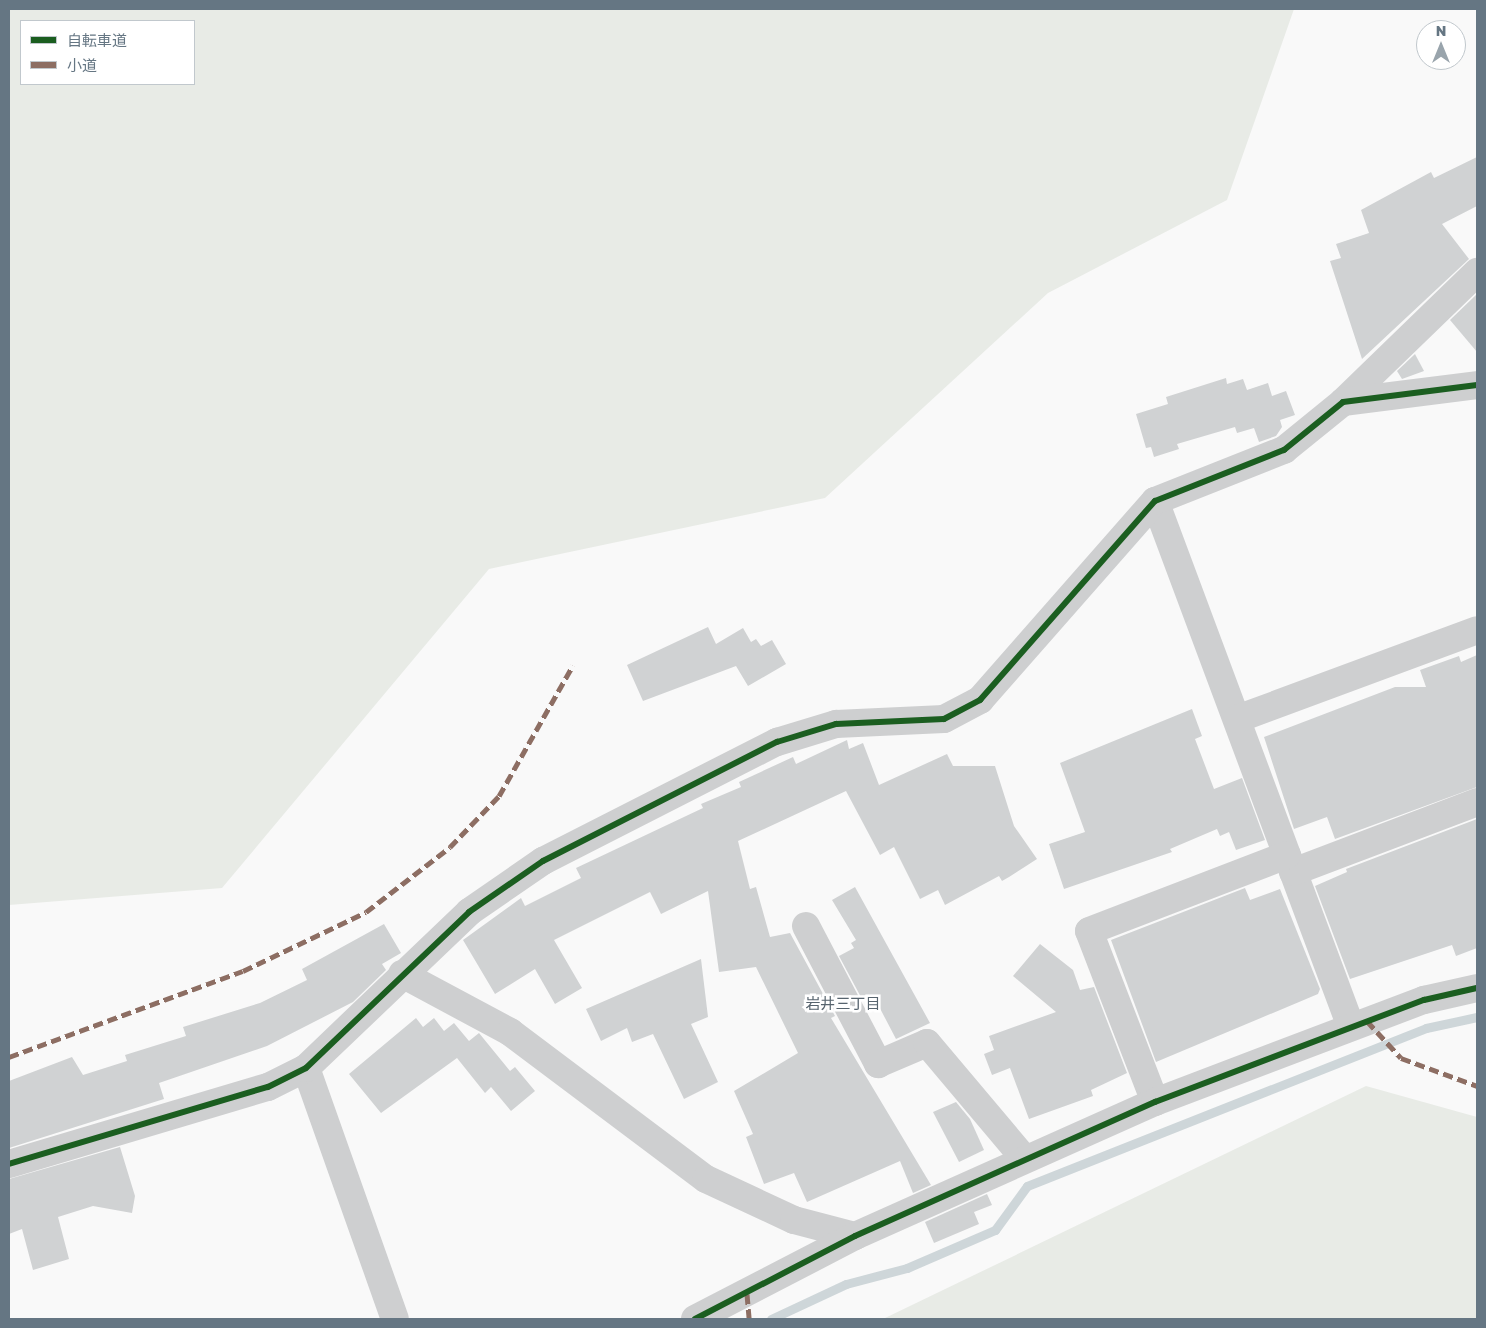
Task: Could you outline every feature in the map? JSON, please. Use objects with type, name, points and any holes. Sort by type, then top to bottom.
[{"type":"street","points":[[9,1164],[268,1087],[306,1068],[402,974],[469,912],[543,861],[777,742],[836,724],[944,719],[980,700],[1155,500],[1284,450],[1343,402],[1477,272]]},
{"type":"street","points":[[1343,402],[1477,385]]},
{"type":"street","points":[[1155,500],[1351,1027]]},
{"type":"street","points":[[1237,718],[1477,630]]},
{"type":"street","points":[[1155,1102],[1088,931],[1477,802]]},
{"type":"street","points":[[806,926],[878,1064],[926,1043],[1024,1158]]},
{"type":"street","points":[[402,974],[510,1032],[706,1179],[794,1220],[855,1236]]},
{"type":"street","points":[[695,1319],[855,1236],[1024,1158],[1155,1102],[1424,1000],[1477,988]]},
{"type":"street","points":[[306,1068],[395,1319]]},
{"type":"shaded area","points":[[9,9],[1294,9],[1227,200],[1048,293],[825,498],[489,569],[222,888],[9,905]]},
{"type":"shaded area","points":[[1366,1086],[1477,1117],[1477,1319],[883,1319]]},
{"type":"building","points":[[1477,157],[1477,206],[1442,224],[1469,259],[1362,359],[1330,261],[1341,258],[1336,244],[1369,233],[1361,210],[1431,172],[1434,178]]},
{"type":"building","points":[[1477,294],[1477,352],[1450,320]]},
{"type":"building","points":[[1415,354],[1424,371],[1402,379],[1397,371]]},
{"type":"building","points":[[1226,378],[1227,384],[1243,379],[1247,390],[1268,383],[1272,396],[1286,391],[1295,415],[1280,420],[1282,427],[1276,436],[1259,442],[1254,428],[1237,433],[1235,427],[1177,444],[1179,449],[1154,457],[1151,447],[1146,448],[1136,414],[1168,404],[1166,397]]},
{"type":"building","points":[[708,627],[716,644],[743,628],[751,642],[756,639],[761,646],[772,640],[786,664],[748,686],[736,666],[643,701],[627,665]]},
{"type":"building","points":[[1477,655],[1477,787],[1335,839],[1327,817],[1294,829],[1264,737],[1395,687],[1426,687],[1420,670],[1459,656],[1461,662]]},
{"type":"building","points":[[1192,709],[1202,736],[1195,739],[1214,789],[1242,778],[1265,840],[1236,850],[1229,832],[1220,836],[1217,829],[1170,849],[1172,852],[1064,889],[1049,844],[1085,832],[1060,763]]},
{"type":"building","points":[[847,740],[849,749],[863,743],[879,785],[947,754],[953,766],[995,766],[1014,826],[1037,859],[1002,881],[999,876],[945,905],[938,890],[920,899],[894,847],[880,855],[846,791],[738,841],[750,889],[756,887],[770,937],[790,933],[835,1016],[831,1018],[931,1185],[913,1193],[900,1161],[807,1202],[794,1173],[764,1184],[746,1137],[753,1134],[734,1091],[798,1053],[756,967],[719,972],[708,891],[661,914],[650,892],[554,940],[582,988],[555,1004],[535,969],[495,994],[463,940],[521,898],[525,906],[581,878],[576,868],[703,808],[701,804],[741,787],[739,782],[793,757],[796,764]]},
{"type":"building","points":[[1477,819],[1477,948],[1456,956],[1452,945],[1350,979],[1315,886],[1347,872],[1346,869]]},
{"type":"building","points":[[855,887],[930,1023],[896,1039],[873,995],[863,1001],[839,956],[854,948],[851,943],[856,940],[832,900]]},
{"type":"building","points":[[1245,888],[1250,900],[1280,889],[1320,989],[1318,994],[1156,1062],[1111,940]]},
{"type":"building","points":[[384,924],[401,953],[382,964],[386,970],[353,1002],[267,1046],[159,1083],[164,1099],[9,1148],[9,1081],[72,1057],[83,1075],[127,1061],[125,1055],[186,1036],[183,1027],[260,1003],[307,980],[302,969]]},
{"type":"building","points":[[1040,944],[1073,970],[1080,990],[1094,987],[1127,1073],[1091,1090],[1093,1096],[1029,1119],[1010,1068],[992,1075],[984,1054],[994,1050],[989,1036],[1056,1012],[1013,976]]},
{"type":"building","points":[[701,959],[708,1017],[691,1024],[718,1082],[684,1099],[653,1034],[632,1042],[627,1028],[601,1041],[586,1009]]},
{"type":"building","points":[[416,1018],[423,1027],[434,1018],[444,1031],[454,1023],[469,1041],[479,1033],[510,1071],[515,1067],[535,1091],[511,1111],[491,1087],[485,1093],[457,1058],[381,1113],[349,1074]]},
{"type":"building","points":[[956,1102],[970,1119],[984,1150],[959,1162],[933,1112]]},
{"type":"building","points":[[120,1147],[135,1196],[132,1213],[93,1206],[58,1217],[69,1259],[33,1270],[22,1229],[9,1234],[9,1179]]},
{"type":"building","points":[[987,1194],[992,1205],[974,1212],[979,1224],[934,1243],[925,1222]]},
{"type":"waterway","points":[[771,1319],[846,1284],[907,1268],[995,1230],[1027,1186],[1426,1028],[1477,1017]]},
{"type":"marked path","points":[[9,1057],[243,971],[366,912],[450,847],[499,796],[573,665]]},
{"type":"marked path","points":[[1367,1021],[1401,1058],[1477,1086]]},
{"type":"marked path","points":[[747,1294],[749,1319]]},
{"type":"cycle path","points":[[9,1164],[268,1087],[306,1068],[469,912],[543,861],[777,742],[836,724],[944,719],[980,700],[1155,501],[1284,450],[1343,402],[1477,385]]},
{"type":"cycle path","points":[[695,1319],[855,1236],[1155,1102],[1424,1000],[1477,988]]},
{"type":"district","name":"岩井三丁目","points":[[843,1004]]}]
